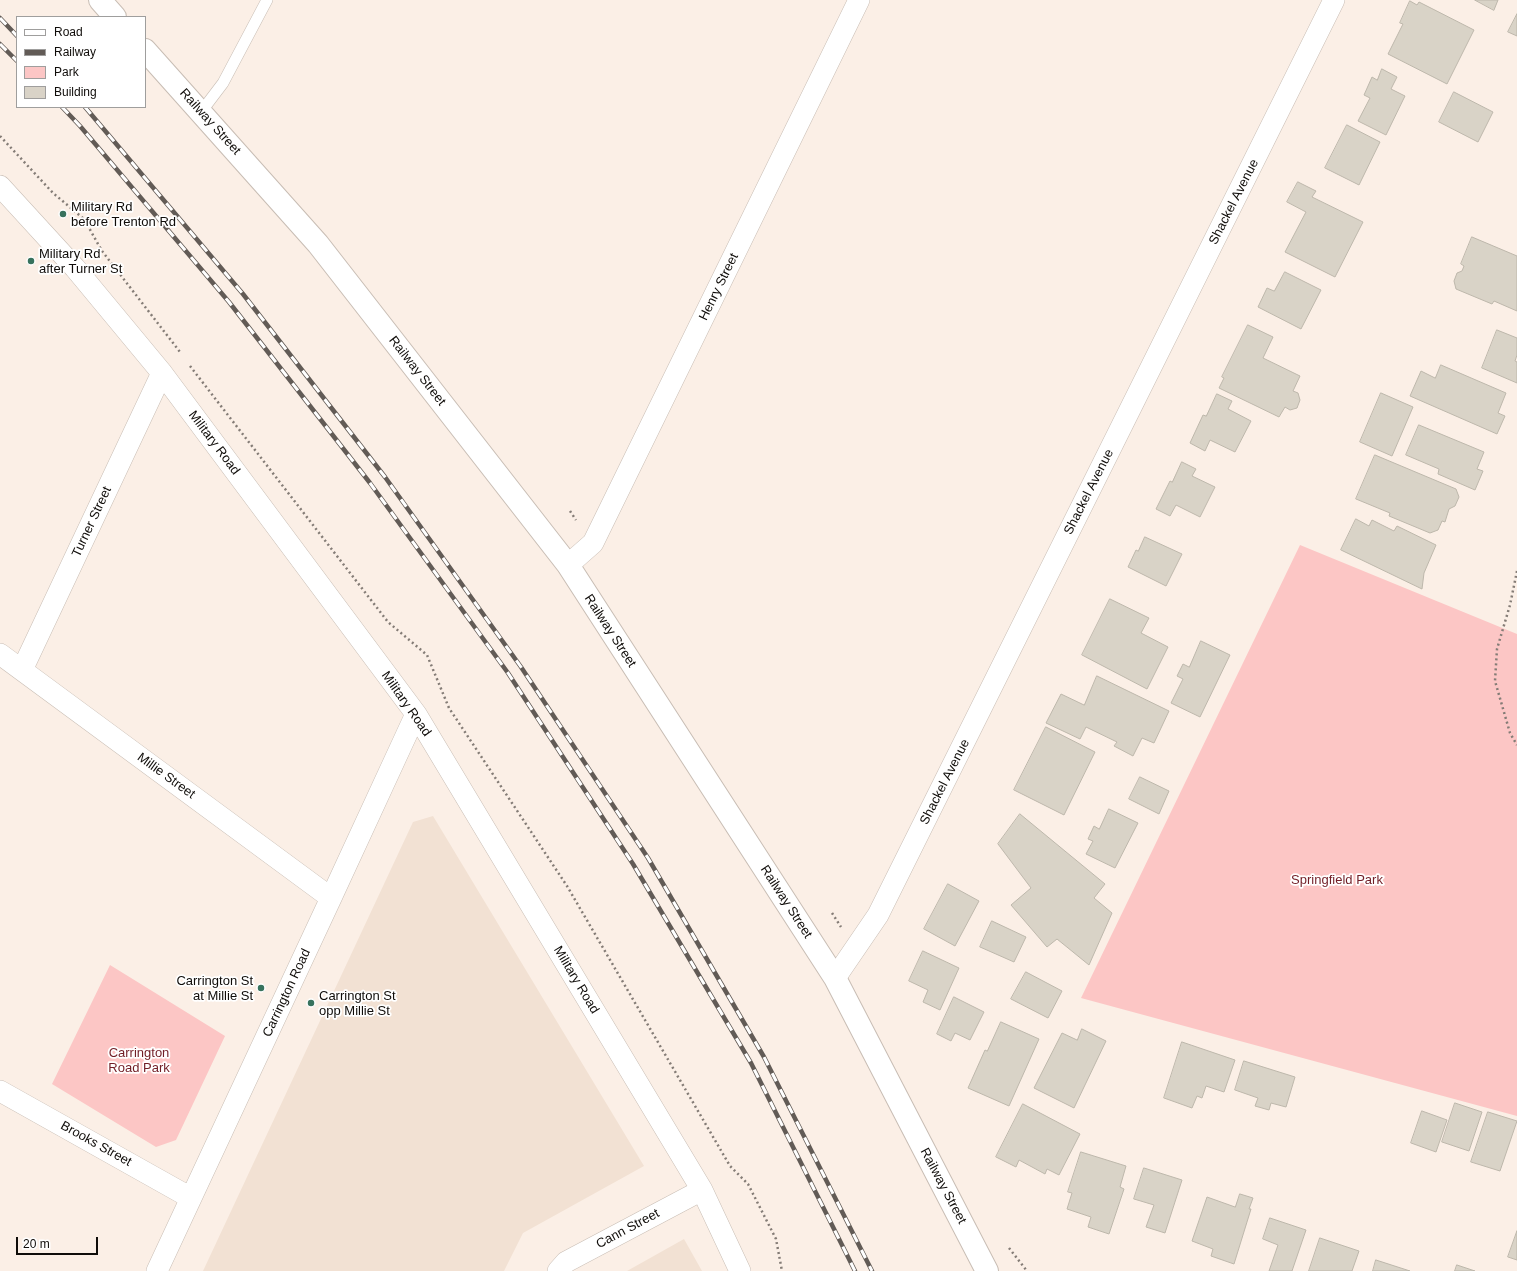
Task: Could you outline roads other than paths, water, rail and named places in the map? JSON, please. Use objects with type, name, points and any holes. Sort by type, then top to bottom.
[{"type":"main road","points":[[100,0],[114,16]]},
{"type":"main road","name":"Railway Street","points":[[146,51],[318,244],[568,566],[835,978],[987,1271]]},
{"type":"street","name":"Henry Street","points":[[568,566],[593,543],[859,0]]},
{"type":"street","name":"Shackel Avenue","points":[[835,978],[878,915],[1334,0]]},
{"type":"street","name":"Military Road","points":[[0,186],[75,268],[162,373],[416,714],[702,1190],[740,1271]]},
{"type":"street","name":"Turner Street","points":[[22,670],[162,373]]},
{"type":"street","name":"Millie Street","points":[[0,654],[331,898]]},
{"type":"street","name":"Carrington Road","points":[[157,1271],[416,714]]},
{"type":"street","name":"Brooks Street","points":[[0,1091],[191,1198]]},
{"type":"street","name":"Cann Street","points":[[558,1271],[566,1262],[702,1190]]},
{"type":"lane","points":[[201,112],[224,83],[267,0]]},
{"type":"railway","points":[[0,18],[16,35]]},
{"type":"railway","points":[[0,44],[16,60]]},
{"type":"railway","points":[[63,108],[80,126],[229,302],[370,483],[508,673],[633,864],[751,1063],[855,1271]]},
{"type":"railway","points":[[86,108],[243,294],[385,477],[521,667],[648,858],[764,1057],[872,1271]]},
{"type":"place","name":"Military Rd before Trenton Rd","points":[[63,214]]},
{"type":"place","name":"Military Rd after Turner St","points":[[31,261]]},
{"type":"place","name":"Carrington St at Millie St","points":[[261,988]]},
{"type":"place","name":"Carrington St opp Millie St","points":[[311,1003]]},
{"type":"park label","name":"Springfield Park","points":[[1337,880]]},
{"type":"park label","name":"Carrington Road Park","points":[[139,1060]]}]
